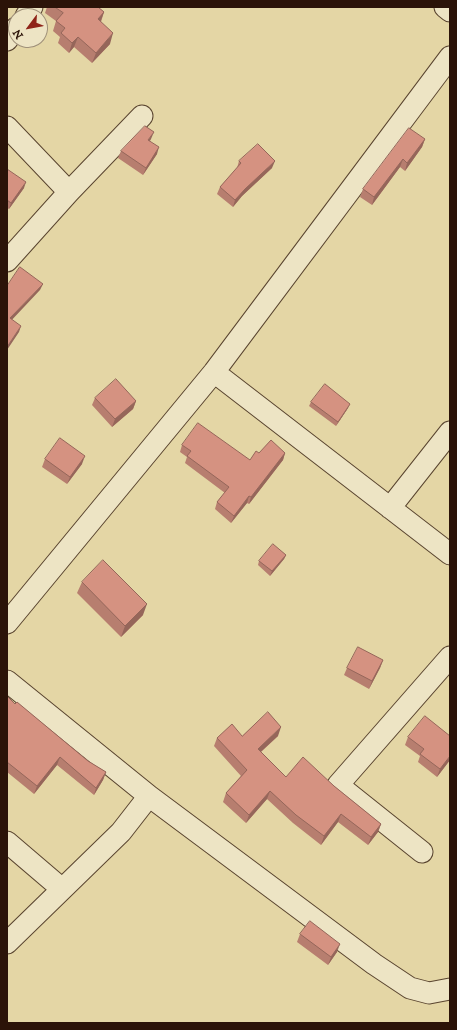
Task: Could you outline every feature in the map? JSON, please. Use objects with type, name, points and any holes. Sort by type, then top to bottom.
[{"type":"street","points":[[445,7],[450,11]]},
{"type":"street","points":[[7,623],[214,372],[450,57]]},
{"type":"street","points":[[7,261],[69,192],[142,116]]},
{"type":"street","points":[[7,127],[69,192]]},
{"type":"street","points":[[214,372],[450,554]]},
{"type":"street","points":[[390,508],[450,432]]},
{"type":"street","points":[[422,852],[338,784],[450,657]]},
{"type":"street","points":[[7,681],[149,796],[374,964],[410,988],[429,993],[450,989]]},
{"type":"street","points":[[7,943],[121,832],[149,796]]},
{"type":"street","points":[[7,842],[62,889]]},
{"type":"building","points":[[55,7],[98,7],[104,12],[98,19],[113,33],[96,53],[78,37],[72,43],[61,33],[65,28],[56,21],[63,13]]},
{"type":"building","points":[[145,126],[154,132],[148,140],[159,147],[146,168],[121,151]]},
{"type":"building","points":[[409,128],[425,139],[407,163],[403,159],[374,197],[363,189]]},
{"type":"building","points":[[258,144],[275,161],[235,200],[220,187],[241,163],[239,161]]},
{"type":"building","points":[[7,169],[26,182],[11,203],[7,200]]},
{"type":"building","points":[[20,267],[43,284],[10,318],[21,326],[7,347],[7,286]]},
{"type":"building","points":[[116,379],[136,401],[115,419],[95,398]]},
{"type":"building","points":[[325,384],[350,404],[338,422],[311,402]]},
{"type":"building","points":[[198,423],[250,460],[256,451],[259,453],[271,440],[285,453],[251,497],[249,496],[234,516],[217,502],[229,487],[187,456],[191,451],[182,445]]},
{"type":"building","points":[[60,438],[85,456],[70,477],[45,459]]},
{"type":"building","points":[[273,544],[286,555],[272,571],[259,561]]},
{"type":"building","points":[[103,560],[147,604],[125,626],[82,582]]},
{"type":"building","points":[[358,647],[383,660],[372,681],[347,668]]},
{"type":"building","points":[[7,696],[15,704],[17,702],[88,761],[106,772],[96,788],[60,757],[37,786],[7,762]]},
{"type":"building","points":[[268,712],[281,727],[258,749],[286,777],[303,757],[334,786],[381,824],[371,837],[341,814],[324,836],[296,815],[270,791],[249,815],[226,793],[247,770],[217,738],[232,724],[242,736]]},
{"type":"building","points":[[425,716],[450,736],[450,756],[440,769],[420,754],[424,749],[408,737]]},
{"type":"building","points":[[310,921],[340,944],[331,957],[300,934]]}]
